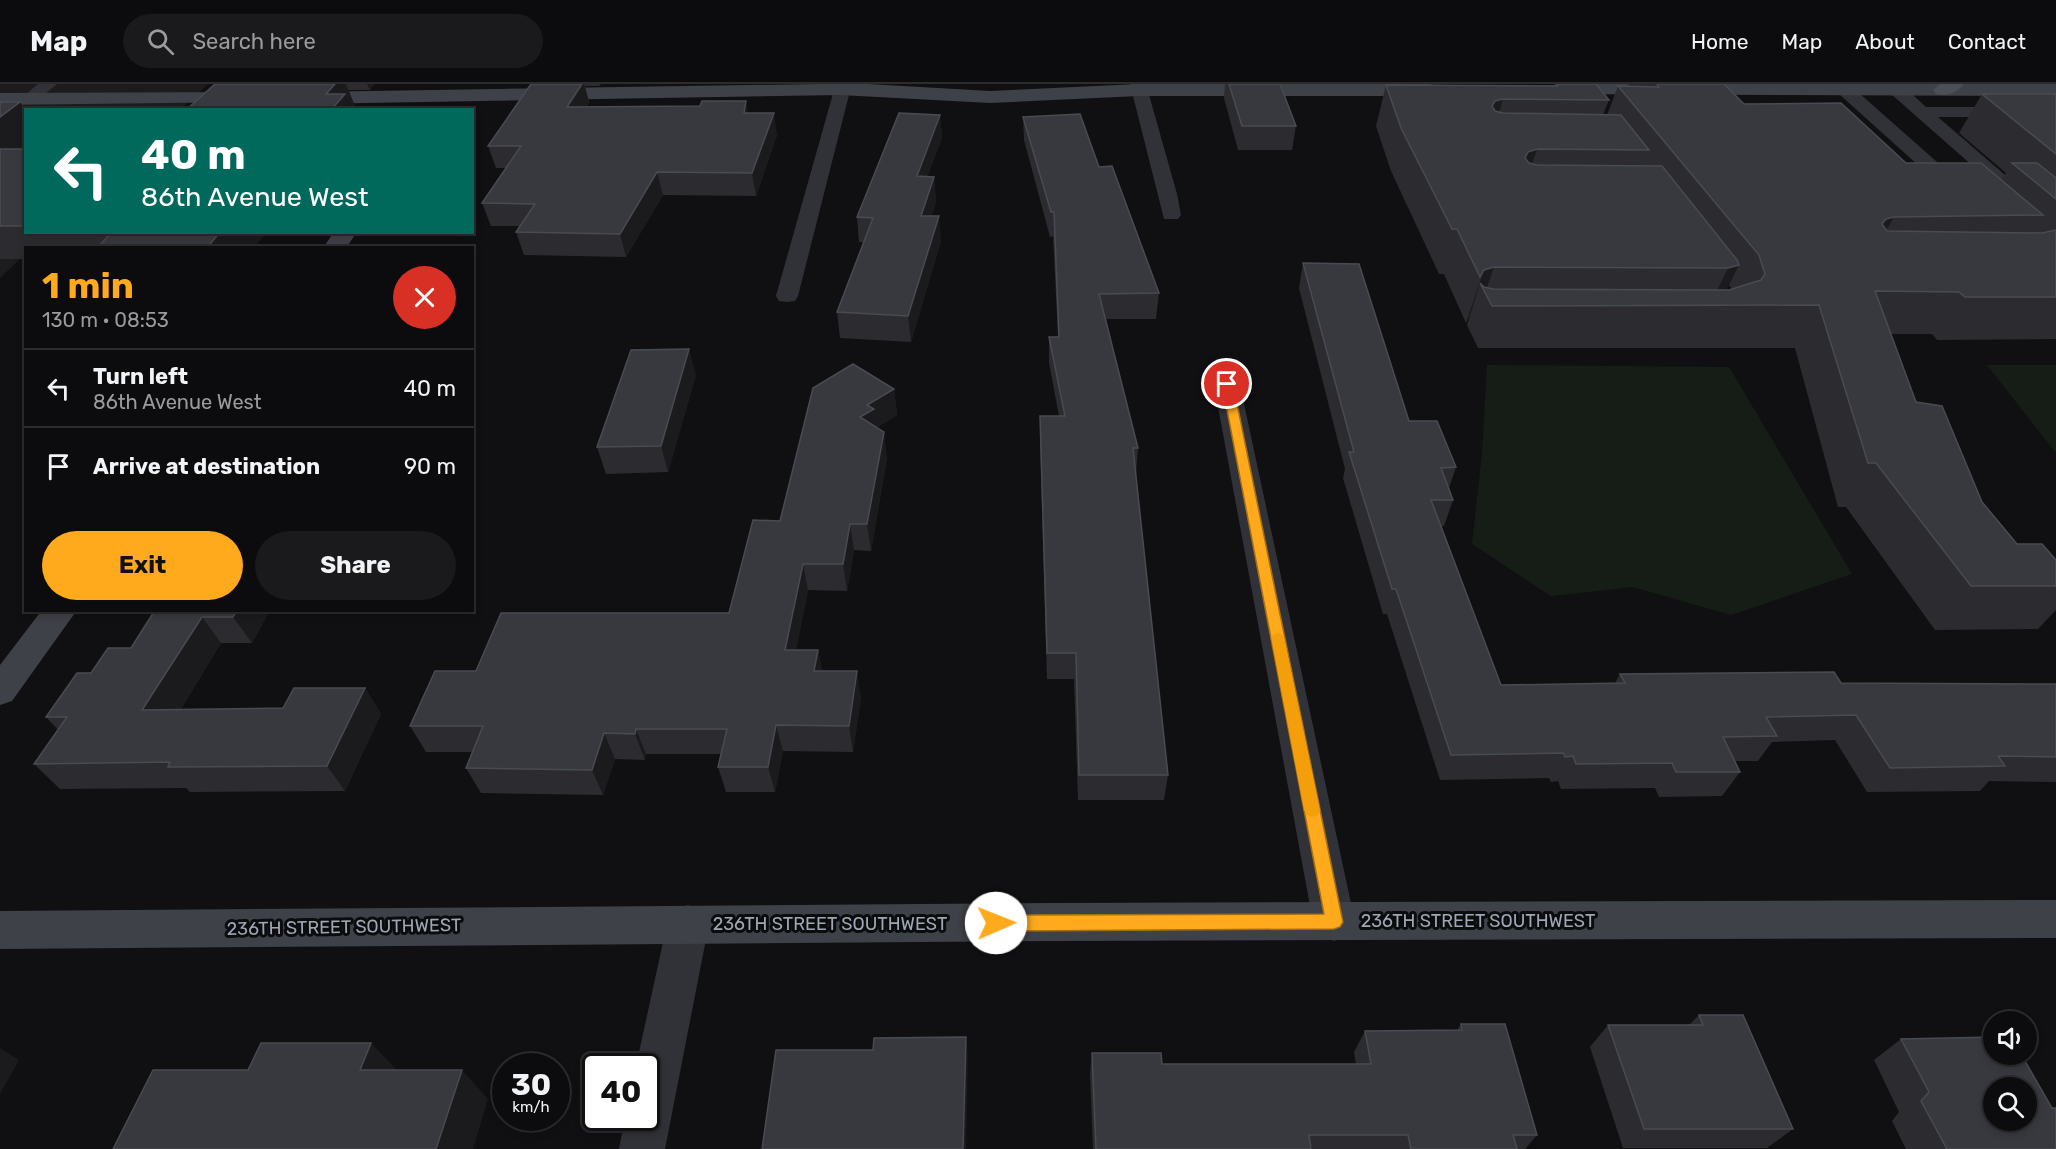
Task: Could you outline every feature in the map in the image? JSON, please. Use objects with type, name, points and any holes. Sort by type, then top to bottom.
[{"type":"street","points":[[288,98],[449,97],[845,87],[990,97],[1138,87],[1336,87],[1451,90]]},
{"type":"street","points":[[1543,90],[1578,88],[1897,90],[1948,87],[2056,90]]},
{"type":"street","points":[[0,99],[264,98]]},
{"type":"street","points":[[1227,384],[1334,922]]},
{"type":"street","points":[[0,691],[59,612]]},
{"type":"street","name":"236TH STREET SOUTHWEST","points":[[0,930],[688,924],[2056,919]]},
{"type":"street","points":[[642,1149],[688,924]]},
{"type":"lane","points":[[29,98],[49,84]]},
{"type":"lane","points":[[787,296],[845,87]]},
{"type":"lane","points":[[1138,87],[1172,215]]},
{"type":"lane","points":[[1578,88],[1581,110]]},
{"type":"lane","points":[[1845,90],[1970,201]]},
{"type":"lane","points":[[1897,90],[2056,229]]},
{"type":"lane","points":[[1922,112],[2056,112]]},
{"type":"shaded area","points":[[0,84],[208,84],[182,108],[24,108],[24,255],[0,278]]},
{"type":"shaded area","points":[[1487,365],[1729,367],[1852,574],[1731,615],[1633,587],[1551,596],[1472,544],[1482,454]]},
{"type":"shaded area","points":[[1987,365],[2056,365],[2056,453]]},
{"type":"building","points":[[215,84],[335,84],[326,94],[345,94],[333,108],[188,108]]},
{"type":"building","points":[[531,84],[582,84],[567,107],[700,106],[702,101],[746,101],[744,113],[774,113],[752,173],[657,172],[620,234],[516,232],[535,204],[482,203],[521,146],[488,146]]},
{"type":"building","points":[[1229,84],[1280,84],[1296,126],[1242,126]]},
{"type":"building","points":[[1557,84],[1596,84],[1609,100],[1503,99],[1495,101],[1492,106],[1495,111],[1503,113],[1621,115],[1649,150],[1537,149],[1528,152],[1525,158],[1529,163],[1537,165],[1662,166],[1739,265],[1728,268],[1494,267],[1484,270],[1480,277],[1457,229],[1452,229],[1401,128],[1386,85],[1558,86]]},
{"type":"building","points":[[1657,84],[1724,84],[1744,104],[1841,103],[1906,163],[1981,163],[2043,215],[1894,217],[1886,219],[1882,224],[1887,231],[2042,233],[2056,230],[2056,297],[1965,297],[1959,292],[1875,291],[1916,402],[1942,406],[1982,502],[2017,544],[2042,544],[2056,560],[2056,586],[1971,586],[1876,463],[1868,463],[1819,305],[1492,306],[1480,283],[1484,287],[1493,289],[1729,290],[1761,280],[1765,274],[1759,255],[1618,86],[1659,87]]},
{"type":"building","points":[[1982,94],[2056,94],[2056,154]]},
{"type":"building","points":[[0,102],[20,102],[0,117]]},
{"type":"building","points":[[899,113],[940,115],[917,176],[934,177],[921,216],[939,216],[908,316],[837,312],[873,218],[857,217]]},
{"type":"building","points":[[1080,114],[1099,167],[1112,166],[1159,293],[1099,294],[1138,448],[1133,448],[1168,775],[1079,775],[1076,653],[1047,653],[1040,416],[1065,416],[1049,337],[1059,337],[1054,212],[1051,212],[1023,117]]},
{"type":"building","points":[[0,149],[24,149],[24,226],[0,226]]},
{"type":"building","points":[[2012,163],[2037,163],[2056,178],[2056,199]]},
{"type":"building","points":[[110,234],[218,234],[209,246],[99,246]]},
{"type":"building","points":[[1303,263],[1359,264],[1409,421],[1437,421],[1456,467],[1441,468],[1453,500],[1431,500],[1501,685],[1625,683],[1620,674],[1834,672],[1841,683],[2056,684],[2056,757],[1998,756],[2005,766],[1890,768],[1856,715],[1766,717],[1777,736],[1723,737],[1740,772],[1676,772],[1672,763],[1576,764],[1573,756],[1565,757],[1563,753],[1451,755],[1396,589],[1392,589],[1349,452],[1354,452]]},
{"type":"building","points":[[689,349],[661,446],[597,447],[631,350]]},
{"type":"building","points":[[853,364],[894,389],[867,405],[874,409],[860,417],[884,432],[867,524],[850,524],[843,564],[803,564],[785,650],[818,650],[814,671],[857,671],[849,726],[776,725],[768,767],[718,767],[727,729],[636,729],[635,734],[604,733],[592,770],[466,768],[483,726],[410,726],[435,671],[476,671],[501,613],[729,613],[753,520],[780,521],[813,388]]},
{"type":"building","points":[[154,612],[236,612],[233,617],[202,617],[142,710],[283,708],[294,688],[365,688],[327,766],[168,767],[170,762],[34,764],[67,717],[46,717],[77,673],[91,673],[108,648],[131,648]]},
{"type":"building","points":[[1699,1015],[1743,1015],[1793,1129],[1644,1129],[1608,1025],[1703,1025]]},
{"type":"building","points":[[1461,1024],[1505,1024],[1537,1135],[1513,1135],[1517,1149],[1411,1149],[1408,1135],[1309,1135],[1311,1149],[1096,1149],[1092,1053],[1161,1053],[1162,1064],[1371,1064],[1365,1031],[1462,1030]]},
{"type":"building","points":[[966,1037],[963,1149],[762,1149],[776,1050],[873,1050],[874,1038]]},
{"type":"building","points":[[1983,1037],[1983,1065],[2027,1065],[2034,1077],[1983,1077],[1983,1131],[2037,1131],[2037,1082],[2052,1108],[2056,1108],[2056,1149],[1947,1149],[1921,1101],[1929,1092],[1901,1039]]},
{"type":"building","points":[[261,1043],[371,1043],[360,1070],[462,1070],[436,1149],[113,1149],[153,1070],[248,1070]]},
{"type":"slow traffic","points":[[1278,637],[1312,810]]},
{"type":"route","points":[[996,923],[1334,922],[1227,384]]}]
